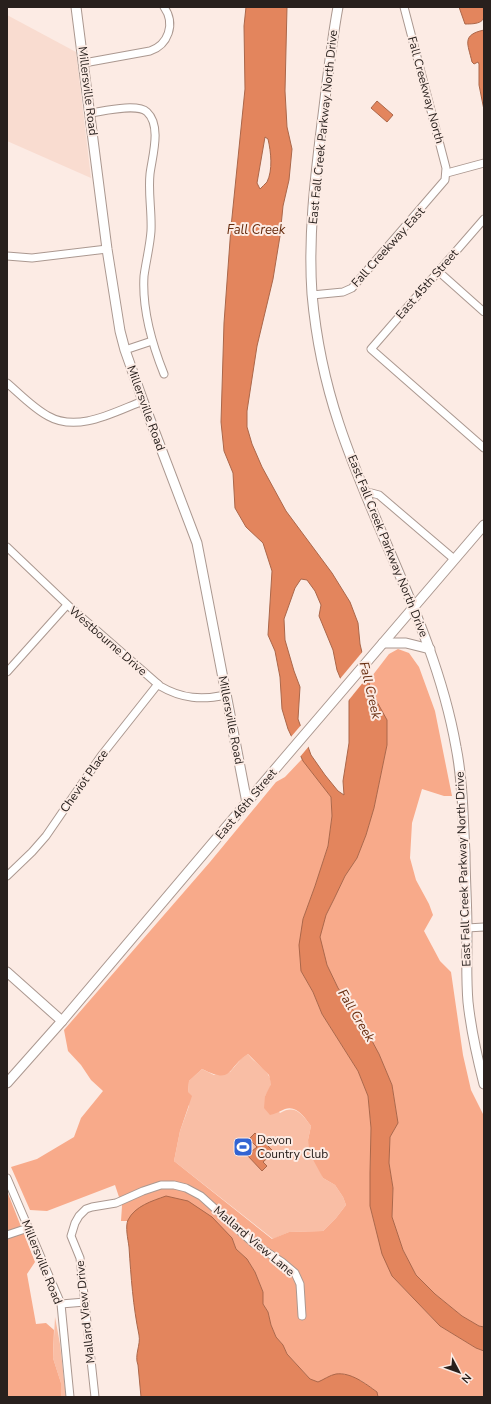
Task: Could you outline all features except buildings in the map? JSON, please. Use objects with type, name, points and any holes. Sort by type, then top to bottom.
[{"type":"main road","name":"Millersville Road","points":[[76,7],[91,113],[107,248],[119,324],[125,350],[143,401],[197,543],[247,803]]},
{"type":"main road","name":"East Fall Creek Parkway North Drive","points":[[338,7],[333,35],[316,173],[312,238],[312,295],[319,348],[328,390],[341,430],[364,491],[430,650],[443,689],[457,750],[463,809],[469,1004],[475,1046],[484,1084]]},
{"type":"main road","name":"East 46th Street","points":[[7,1083],[62,1021],[484,525]]},
{"type":"main road","points":[[383,643],[406,643],[430,650]]},
{"type":"main road","points":[[7,972],[62,1021]]},
{"type":"street","points":[[84,63],[150,52],[158,48],[170,30],[169,18],[164,7]]},
{"type":"street","name":"Fall Creekway North","points":[[404,7],[447,173]]},
{"type":"street","points":[[91,113],[139,108],[148,113],[152,120],[155,141],[149,182],[151,231],[144,283],[148,323],[152,341],[164,374]]},
{"type":"street","points":[[447,173],[484,163]]},
{"type":"street","name":"Fall Creekway East","points":[[312,295],[343,292],[352,288],[442,186],[447,173]]},
{"type":"street","name":"East 45th Street","points":[[484,219],[371,349],[484,448]]},
{"type":"street","points":[[7,256],[32,258],[107,248]]},
{"type":"street","points":[[438,271],[484,312]]},
{"type":"street","points":[[125,350],[152,341]]},
{"type":"street","points":[[7,383],[42,412],[55,419],[66,422],[75,423],[93,420],[143,401]]},
{"type":"street","points":[[364,491],[380,495],[454,559]]},
{"type":"street","name":"Westbourne Drive","points":[[7,547],[67,605],[158,684],[173,693],[190,698],[205,698],[226,695]]},
{"type":"street","points":[[7,672],[67,605]]},
{"type":"street","name":"Cheviot Place","points":[[7,876],[46,836],[101,756],[158,684]]},
{"type":"street","points":[[467,928],[484,928]]},
{"type":"street","name":"Millersville Road","points":[[7,1178],[61,1304],[70,1397]]},
{"type":"street","name":"Mallard View Lane","points":[[86,1210],[96,1206],[116,1203],[143,1190],[161,1185],[174,1185],[191,1190],[204,1199],[253,1243],[282,1262],[295,1273],[300,1284],[302,1316]]},
{"type":"street","name":"Mallard View Drive","points":[[86,1210],[79,1216],[71,1236],[80,1258],[95,1397]]},
{"type":"street","points":[[7,1235],[28,1228]]},
{"type":"street","points":[[61,1304],[85,1302]]},
{"type":"shaded area","points":[[7,15],[76,52],[91,178],[7,141]]},
{"type":"shaded area","points":[[398,649],[409,653],[419,667],[435,711],[452,796],[444,796],[422,789],[412,823],[410,858],[416,880],[429,904],[433,915],[424,931],[440,961],[451,972],[463,1055],[471,1090],[484,1116],[484,1327],[479,1326],[462,1316],[435,1294],[416,1275],[403,1250],[392,1218],[393,1188],[389,1163],[390,1137],[398,1123],[392,1085],[379,1054],[364,1026],[338,988],[327,965],[319,937],[326,915],[345,876],[357,858],[366,835],[374,808],[387,745],[387,720],[371,691],[369,680],[389,654]]},
{"type":"shaded area","points":[[302,759],[331,797],[332,816],[328,846],[303,919],[301,971],[313,992],[322,1014],[358,1071],[368,1096],[371,1128],[370,1206],[376,1230],[392,1276],[440,1326],[476,1348],[484,1351],[484,1397],[378,1397],[377,1392],[362,1381],[344,1374],[318,1383],[310,1379],[287,1354],[283,1345],[276,1337],[268,1312],[263,1304],[263,1292],[255,1272],[247,1259],[236,1249],[232,1238],[135,1211],[128,1221],[121,1221],[122,1206],[115,1185],[47,1211],[30,1210],[11,1167],[37,1159],[74,1137],[81,1118],[103,1091],[91,1080],[81,1065],[68,1051],[64,1030],[210,862],[276,782],[285,777]],"holes":[[[248,1054],[269,1075],[271,1084],[265,1096],[264,1108],[270,1115],[289,1108],[297,1111],[303,1116],[311,1126],[308,1140],[310,1154],[323,1178],[335,1185],[343,1197],[346,1205],[323,1231],[289,1232],[272,1239],[174,1161],[180,1131],[192,1096],[188,1092],[189,1081],[202,1069],[212,1074],[225,1075],[229,1073],[241,1059]]]},
{"type":"shaded area","name":"Devon Country Club","points":[[248,1054],[266,1072],[271,1080],[271,1086],[265,1096],[280,1113],[285,1110],[294,1110],[301,1114],[311,1126],[308,1140],[323,1178],[335,1185],[343,1197],[346,1205],[323,1231],[289,1232],[273,1239],[174,1161],[180,1131],[189,1106],[189,1081],[202,1069],[214,1075],[230,1072],[242,1058]]},
{"type":"shaded area","points":[[7,1191],[35,1262],[27,1274],[36,1324],[46,1323],[54,1330],[53,1358],[61,1383],[61,1397],[7,1397]]},
{"type":"shaded area","points":[[55,1317],[60,1344],[66,1397],[61,1397],[61,1383],[53,1358]]},
{"type":"water","name":"Fall Creek","points":[[246,7],[287,7],[285,91],[287,127],[292,149],[289,180],[283,206],[273,279],[257,346],[247,411],[247,427],[252,444],[262,467],[286,511],[332,573],[350,602],[358,623],[360,644],[371,691],[387,720],[387,745],[374,808],[366,835],[357,858],[345,876],[326,915],[320,937],[327,965],[338,988],[364,1026],[379,1054],[392,1085],[398,1123],[390,1137],[389,1163],[393,1188],[392,1217],[403,1250],[416,1275],[435,1294],[462,1316],[479,1326],[484,1327],[484,1351],[476,1348],[440,1326],[392,1276],[382,1254],[370,1206],[371,1128],[368,1096],[358,1071],[322,1014],[313,992],[301,971],[299,945],[303,919],[328,846],[332,816],[331,797],[303,761],[288,729],[282,709],[280,677],[275,651],[268,635],[272,571],[263,543],[246,527],[235,508],[233,473],[224,451],[221,422],[224,323],[231,227],[245,89],[244,26]],"holes":[[[265,137],[268,139],[271,155],[271,167],[267,182],[260,189],[257,183]],[[301,579],[307,580],[315,591],[321,605],[319,616],[333,650],[337,670],[349,699],[349,743],[343,781],[344,795],[338,791],[311,755],[298,719],[300,687],[285,640],[284,619],[295,588]]]},
{"type":"water","points":[[459,7],[483,7],[483,19],[478,23],[465,24]]},
{"type":"water","points":[[484,30],[484,110],[479,85],[479,64],[478,62],[474,64],[472,62],[468,41],[472,35]]},
{"type":"water","points":[[377,101],[393,115],[387,122],[371,108]]},
{"type":"water","points":[[255,1133],[274,1152],[263,1162],[267,1166],[262,1171],[247,1155],[257,1147],[249,1139]]},
{"type":"water","points":[[166,1196],[188,1201],[212,1217],[232,1238],[236,1249],[247,1259],[255,1272],[263,1292],[263,1304],[268,1312],[276,1337],[283,1345],[287,1354],[310,1379],[318,1382],[336,1374],[347,1375],[358,1379],[373,1389],[377,1392],[378,1397],[141,1397],[137,1361],[139,1339],[132,1291],[127,1223],[131,1215],[139,1208]]},
{"type":"pier","points":[[364,650],[369,675],[348,701],[339,680]]},
{"type":"pier","points":[[302,724],[310,745],[299,758],[290,738]]},
{"type":"place","name":"Devon Country Club","points":[[243,1147]]}]
